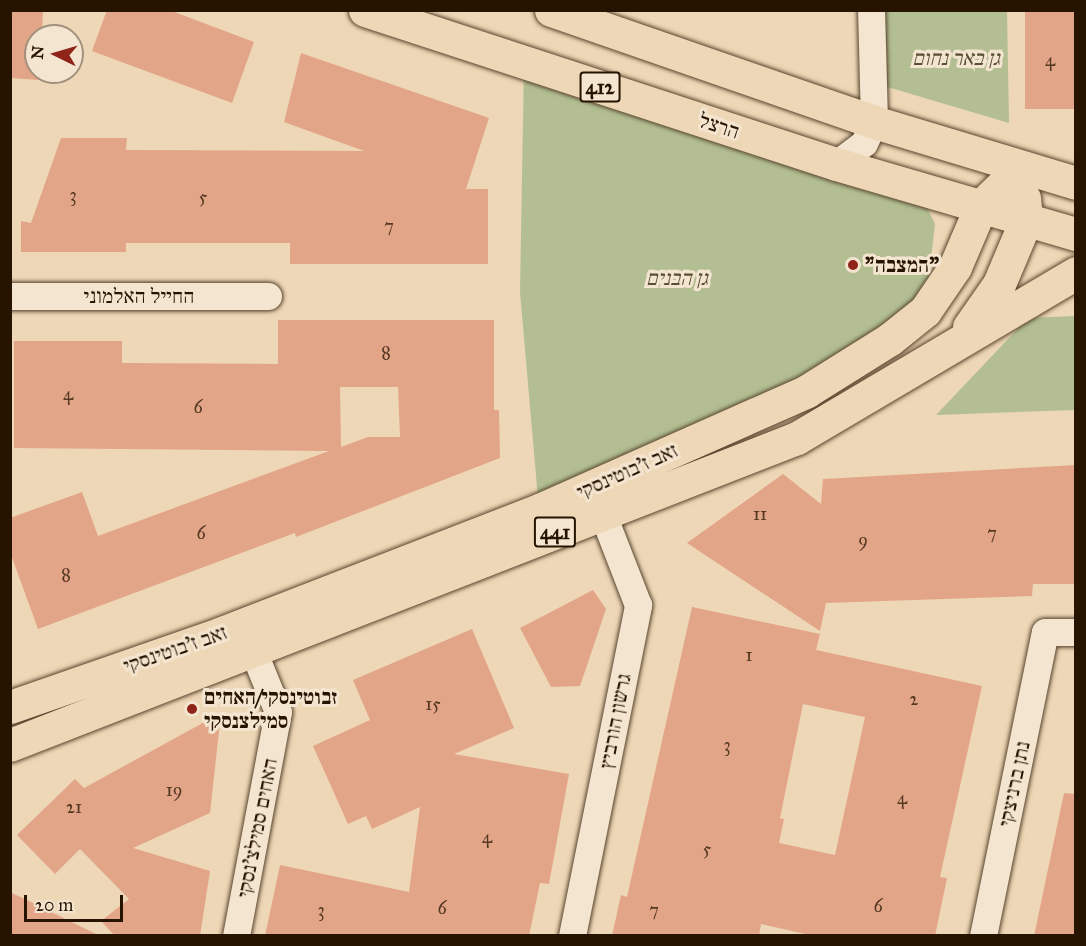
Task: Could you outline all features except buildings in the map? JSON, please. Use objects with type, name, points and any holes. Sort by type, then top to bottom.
[{"type":"main road","name":"הרצל","points":[[365,10],[836,164],[1076,234]]},
{"type":"main road","points":[[551,10],[874,122],[1076,183]]},
{"type":"main road","points":[[925,365],[955,341],[987,306],[1026,220],[1021,167]]},
{"type":"main road","name":"זאב ז'בוטינסקי","points":[[10,707],[222,633],[539,510],[807,391],[890,339],[925,311],[955,267],[981,206],[1021,167]]},
{"type":"main road","name":"זאב ז'בוטינסקי","points":[[10,745],[254,653],[602,512],[797,438],[925,365],[1076,273]]},
{"type":"street","points":[[836,164],[864,143],[874,122],[871,10]]},
{"type":"street","name":"החייל האלמוני","points":[[10,296],[268,296]]},
{"type":"street","name":"גרשון הורביץ","points":[[572,936],[638,605],[602,512]]},
{"type":"street","name":"נתן ברניצקי","points":[[983,936],[1046,633],[1076,632]]},
{"type":"street","name":"האחים סמילצ'נסקי","points":[[236,936],[278,712],[254,653]]},
{"type":"green space","name":"גן באר נחום","points":[[880,11],[1007,11],[1009,123],[884,86]]},
{"type":"green space","name":"גן הבנים","points":[[524,62],[917,187],[935,224],[925,311],[890,339],[539,510],[520,292]]},
{"type":"green space","points":[[1075,316],[1075,410],[936,415],[1028,318]]},
{"type":"place","name":"\"המצבה\"","points":[[853,265]]},
{"type":"place","name":"זבוטינסקי/האחים סמילצנסקי","points":[[192,709]]}]
